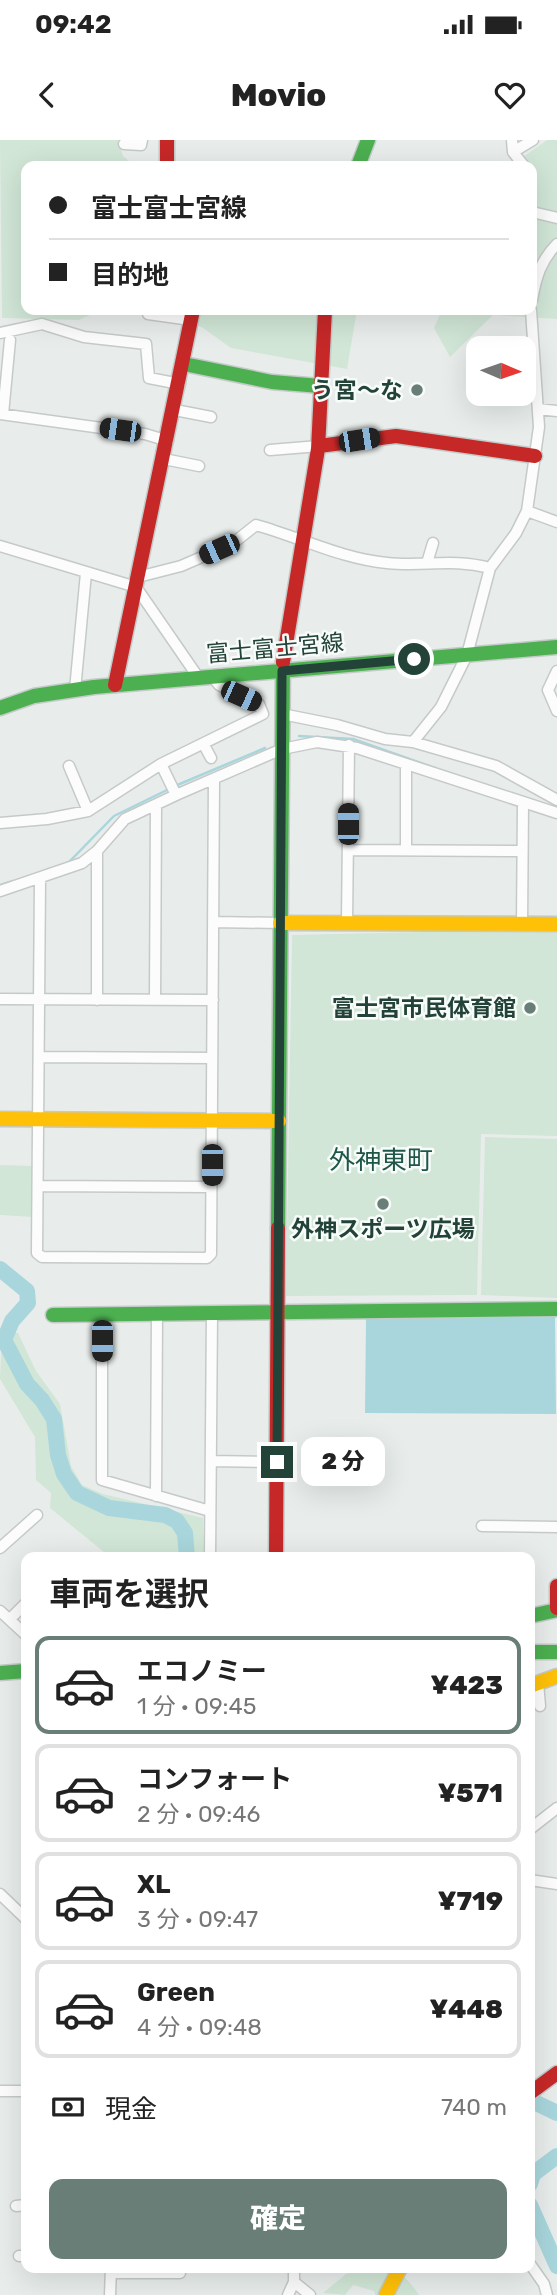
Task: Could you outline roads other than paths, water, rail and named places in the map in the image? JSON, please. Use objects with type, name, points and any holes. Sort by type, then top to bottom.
[{"type":"main road","points":[[167,140],[167,161]]},
{"type":"main road","points":[[360,161],[368,140]]},
{"type":"main road","points":[[115,685],[175,410],[192,315]]},
{"type":"main road","points":[[276,1552],[282,671],[284,634],[304,542],[319,446],[325,315]]},
{"type":"main road","points":[[184,364],[272,382],[320,386]]},
{"type":"main road","points":[[319,446],[396,436],[536,456]]},
{"type":"main road","name":"富士富士宮線","points":[[0,708],[34,696],[115,685],[557,647]]},
{"type":"main road","points":[[280,923],[557,924]]},
{"type":"main road","points":[[0,1119],[279,1121]]},
{"type":"main road","points":[[53,1315],[557,1309]]},
{"type":"main road","points":[[535,1615],[557,1609],[557,1586]]},
{"type":"main road","points":[[535,1651],[557,1652]]},
{"type":"main road","points":[[0,1661],[21,1659]]},
{"type":"main road","points":[[0,1673],[21,1671]]},
{"type":"main road","points":[[535,1684],[557,1676]]},
{"type":"main road","points":[[535,2089],[557,2073]]},
{"type":"main road","points":[[386,2295],[397,2273]]},
{"type":"street","points":[[124,144],[141,145],[142,140]]},
{"type":"street","points":[[512,140],[513,152],[520,161]]},
{"type":"street","points":[[513,152],[533,140]]},
{"type":"street","points":[[537,213],[557,218]]},
{"type":"street","points":[[537,282],[544,258],[557,244]]},
{"type":"street","points":[[413,742],[442,707],[467,655],[490,568],[516,533],[527,511],[536,456],[538,409],[531,315]]},
{"type":"street","points":[[168,441],[132,432],[2,414],[5,337],[42,324],[85,337],[146,344],[149,378],[180,384]]},
{"type":"street","points":[[538,409],[557,411]]},
{"type":"street","points":[[175,410],[211,417]]},
{"type":"street","points":[[270,450],[319,446]]},
{"type":"street","points":[[164,459],[199,466]]},
{"type":"street","points":[[527,511],[557,522]]},
{"type":"street","points":[[0,546],[86,573],[137,582],[232,544],[256,525],[304,542],[386,563],[453,561],[490,568]]},
{"type":"street","points":[[427,563],[433,543]]},
{"type":"street","points":[[75,690],[86,573]]},
{"type":"street","points":[[0,823],[47,819],[88,811],[161,764],[263,714],[264,710],[259,704],[205,677],[137,582]]},
{"type":"street","points":[[557,671],[548,690],[557,711]]},
{"type":"street","points":[[282,714],[337,725],[385,739],[413,742],[496,766],[557,800]]},
{"type":"street","points":[[382,755],[385,739]]},
{"type":"street","points":[[0,891],[67,870],[97,851],[125,819],[176,795],[282,749],[317,742],[349,745],[557,813]]},
{"type":"street","points":[[204,745],[211,758]]},
{"type":"street","points":[[347,922],[349,745]]},
{"type":"street","points":[[161,764],[176,795]]},
{"type":"street","points":[[406,764],[406,850]]},
{"type":"street","points":[[69,766],[88,811]]},
{"type":"street","points":[[40,879],[37,1253],[42,1257],[207,1258],[211,1254],[214,779]]},
{"type":"street","points":[[522,924],[523,802]]},
{"type":"street","points":[[155,1000],[156,805]]},
{"type":"street","points":[[348,850],[522,851]]},
{"type":"street","points":[[97,851],[97,1000]]},
{"type":"street","points":[[213,922],[280,923]]},
{"type":"street","points":[[0,999],[213,1000]]},
{"type":"street","points":[[39,1058],[212,1058]]},
{"type":"street","points":[[38,1186],[211,1187]]},
{"type":"street","points":[[156,1496],[157,1312]]},
{"type":"street","points":[[210,1552],[212,1312]]},
{"type":"street","points":[[102,1314],[102,1480],[210,1511]]},
{"type":"street","points":[[211,1461],[277,1462]]},
{"type":"street","points":[[0,1548],[37,1515]]},
{"type":"street","points":[[482,1527],[557,1527]]},
{"type":"street","points":[[10,1619],[21,1608]]},
{"type":"street","points":[[0,1611],[21,1630]]},
{"type":"street","points":[[535,1688],[540,1706]]},
{"type":"street","points":[[535,1825],[557,1808]]},
{"type":"street","points":[[535,1881],[557,1884]]},
{"type":"street","points":[[0,1894],[21,1914]]},
{"type":"street","points":[[0,2091],[21,2091]]},
{"type":"street","points":[[535,2271],[544,2284],[547,2295]]},
{"type":"street","points":[[110,2295],[111,2273]]},
{"type":"street","points":[[288,2295],[294,2282],[294,2273]]},
{"type":"street","points":[[294,2282],[310,2295]]},
{"type":"water","points":[[555,1317],[556,1414],[365,1413],[366,1319]]},
{"type":"waterway","points":[[299,736],[353,739],[435,768]]},
{"type":"waterway","points":[[175,786],[265,748]]},
{"type":"waterway","points":[[69,862],[114,816],[169,789]]},
{"type":"waterway","points":[[0,885],[13,881]]},
{"type":"waterway","points":[[0,1269],[27,1291],[28,1303],[12,1321],[4,1340],[27,1384],[42,1400],[54,1419],[58,1455],[64,1474],[77,1493],[109,1508],[165,1515],[177,1521],[185,1533],[187,1552]]},
{"type":"waterway","points":[[535,2102],[557,2113]]},
{"type":"waterway","points":[[535,2172],[557,2156]]},
{"type":"waterway","points":[[535,2216],[557,2266]]},
{"type":"place","name":"う宮〜な","points":[[417,390]]},
{"type":"place","name":"富士宮市民体育館","points":[[530,1008]]},
{"type":"place","name":"外神スポーツ広場","points":[[383,1204]]},
{"type":"district","name":"外神東町","points":[[381,1160]]}]
